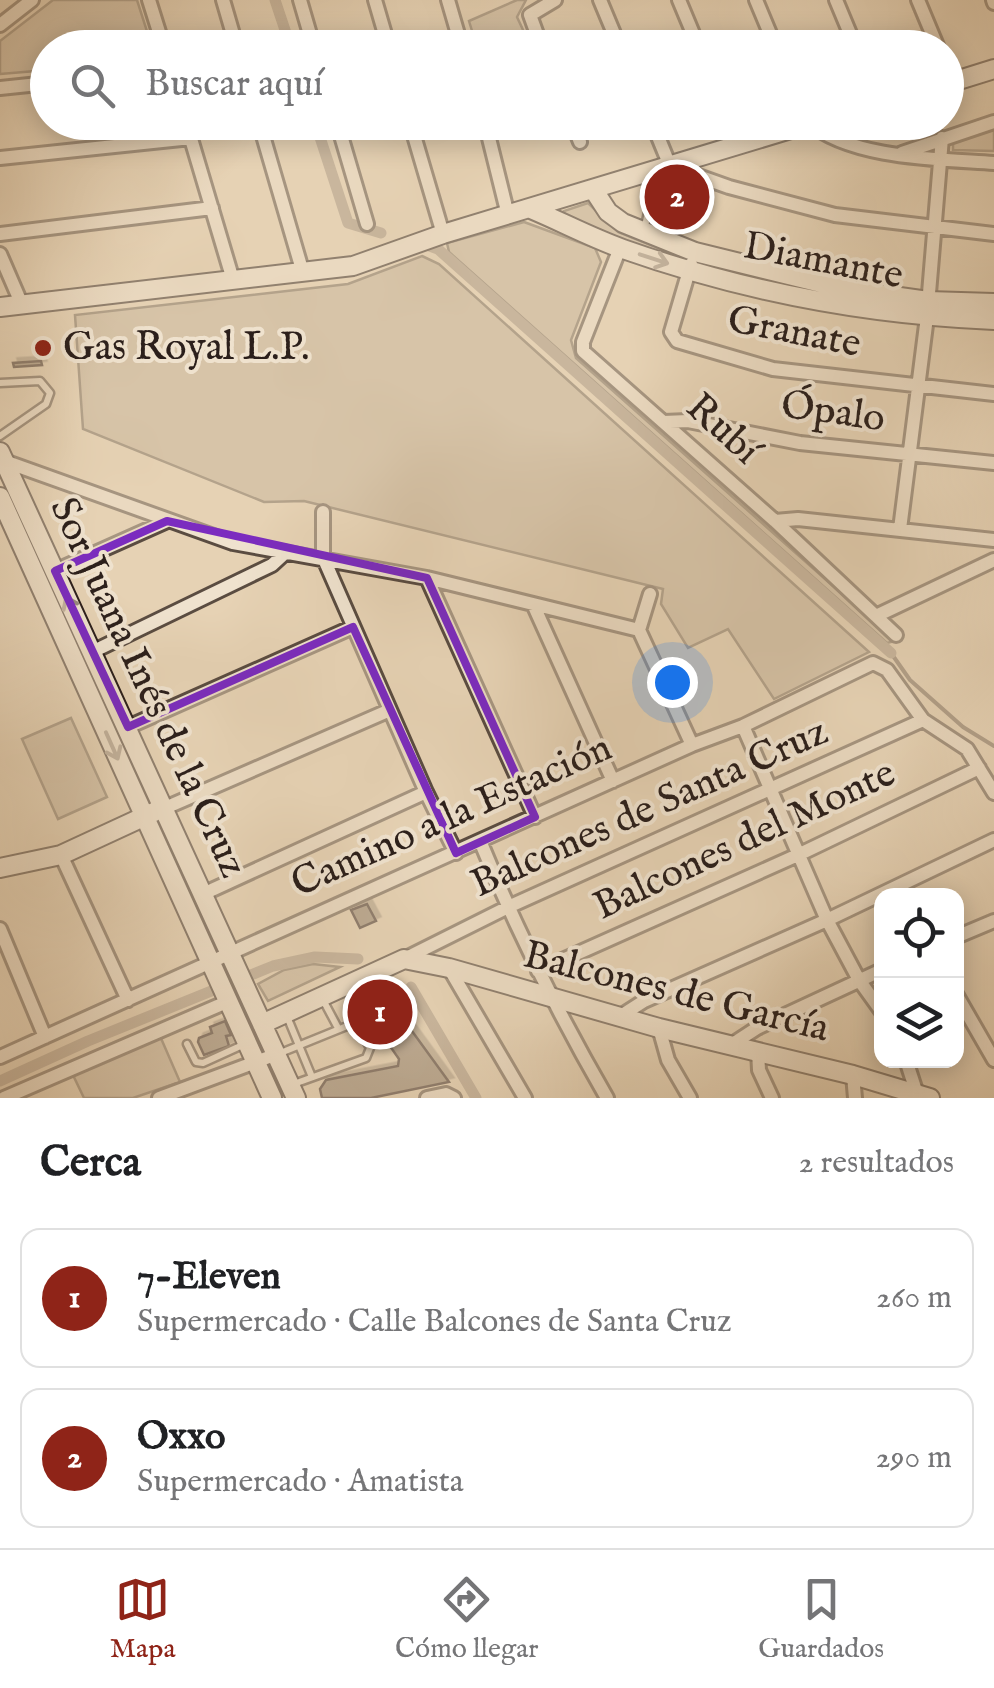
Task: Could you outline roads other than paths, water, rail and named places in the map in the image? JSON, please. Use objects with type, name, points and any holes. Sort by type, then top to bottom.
[{"type":"street","points":[[0,24],[32,0]]},
{"type":"street","points":[[149,0],[158,30]]},
{"type":"street","points":[[222,0],[231,30]]},
{"type":"street","points":[[300,0],[309,30]]},
{"type":"street","points":[[375,0],[383,30]]},
{"type":"street","points":[[448,0],[457,30]]},
{"type":"street","points":[[535,30],[530,15],[555,0]]},
{"type":"street","points":[[600,0],[612,30]]},
{"type":"street","points":[[680,0],[692,30]]},
{"type":"street","points":[[756,0],[768,30]]},
{"type":"street","points":[[836,0],[848,30]]},
{"type":"street","points":[[918,0],[930,30]]},
{"type":"street","points":[[964,75],[994,69]]},
{"type":"street","points":[[0,88],[30,85]]},
{"type":"street","points":[[964,131],[994,122]]},
{"type":"street","points":[[0,158],[171,140]]},
{"type":"street","points":[[191,140],[234,280]]},
{"type":"street","points":[[264,140],[303,273]]},
{"type":"street","points":[[342,140],[367,224]]},
{"type":"street","points":[[415,140],[443,234]]},
{"type":"street","points":[[490,140],[508,215]]},
{"type":"street","points":[[657,140],[664,167]]},
{"type":"street","points":[[736,140],[739,146]]},
{"type":"street","points":[[0,307],[353,266],[443,234],[758,140]]},
{"type":"street","points":[[837,140],[942,160],[994,163]]},
{"type":"street","points":[[901,153],[937,140]]},
{"type":"street","points":[[900,528],[927,309],[942,140]]},
{"type":"street","points":[[664,167],[835,215],[994,234]]},
{"type":"street","name":"Diamante","points":[[593,188],[608,212],[692,261]]},
{"type":"street","points":[[0,234],[212,208]]},
{"type":"street","name":"Diamante","points":[[531,209],[620,248],[994,320]]},
{"type":"street","name":"Rubí","points":[[620,248],[583,342],[583,351],[775,521],[896,635]]},
{"type":"street","points":[[0,254],[22,304]]},
{"type":"street","name":"Granate","points":[[692,261],[671,332],[676,341],[773,369],[994,394]]},
{"type":"street","name":"Diamante","points":[[927,309],[994,303]]},
{"type":"street","name":"Ópalo","points":[[664,422],[688,421],[800,443],[909,457],[994,463]]},
{"type":"street","points":[[2,457],[233,543],[428,578],[639,630]]},
{"type":"street","name":"Sor Juana Inés de la Cruz","points":[[2,457],[293,1092]]},
{"type":"street","name":"Sor Juana Inés de la Cruz","points":[[0,497],[272,1098]]},
{"type":"street","points":[[322,512],[322,557],[456,853]]},
{"type":"street","points":[[775,521],[798,518],[994,540]]},
{"type":"street","points":[[55,571],[167,520]]},
{"type":"street","points":[[92,652],[272,565],[285,553]]},
{"type":"street","points":[[876,616],[994,560]]},
{"type":"street","points":[[428,578],[535,817]]},
{"type":"street","points":[[650,594],[639,630],[692,745]]},
{"type":"street","points":[[533,604],[614,780]]},
{"type":"street","points":[[128,727],[353,626]]},
{"type":"street","name":"Camino a la Estación","points":[[0,1057],[214,967],[614,780],[743,726],[877,663],[887,670],[923,720]]},
{"type":"street","points":[[0,868],[61,855],[390,710]]},
{"type":"street","points":[[923,720],[967,749],[994,793]]},
{"type":"street","name":"Balcones de Santa Cruz","points":[[404,960],[508,907],[923,720]]},
{"type":"street","points":[[743,726],[827,920],[858,980],[874,1001]]},
{"type":"street","name":"Balcones del Monte","points":[[538,971],[800,854],[979,768]]},
{"type":"street","points":[[203,894],[426,792]]},
{"type":"street","points":[[620,1017],[644,1002],[994,840]]},
{"type":"street","points":[[481,842],[551,999],[607,1098]]},
{"type":"street","points":[[61,855],[128,1000]]},
{"type":"street","points":[[964,933],[994,920]]},
{"type":"street","points":[[0,929],[45,1037]]},
{"type":"street","points":[[262,1024],[404,960]]},
{"type":"street","name":"Balcones de García","points":[[404,960],[449,968],[658,1028],[758,1050],[923,1096]]},
{"type":"street","points":[[449,968],[525,1098]]},
{"type":"street","points":[[731,1044],[756,1028],[874,973]]},
{"type":"street","points":[[4,1098],[228,999]]},
{"type":"street","points":[[964,1008],[994,1060]]},
{"type":"street","points":[[658,1028],[668,1060],[690,1098]]},
{"type":"street","points":[[758,1050],[760,1070],[772,1098]]},
{"type":"street","points":[[159,1098],[196,1084],[252,1051],[276,1054]]},
{"type":"street","points":[[910,1068],[923,1096]]},
{"type":"street","points":[[853,1075],[855,1098]]},
{"type":"street","points":[[190,1098],[196,1084]]},
{"type":"street","points":[[427,1098],[446,1094],[453,1097]]},
{"type":"lane","points":[[644,232],[664,167]]},
{"type":"lane","points":[[0,382],[40,382],[50,393],[46,404],[0,436]]},
{"type":"lane","points":[[322,997],[338,1028]]},
{"type":"lane","points":[[286,1013],[312,1077]]},
{"type":"lane","points":[[276,1054],[352,1024],[358,1026],[370,1048],[369,1055],[312,1077],[293,1092]]},
{"type":"lane","points":[[187,1044],[196,1062],[203,1064],[252,1051]]},
{"type":"waterway","points":[[275,0],[285,30]]},
{"type":"waterway","points":[[321,140],[348,223],[381,233]]},
{"type":"waterway","points":[[427,245],[438,249],[891,653]]},
{"type":"waterway","points":[[891,653],[910,680],[963,727],[994,746]]},
{"type":"waterway","points":[[0,1081],[273,966],[315,957],[358,959]]},
{"type":"waterway","points":[[411,987],[476,1098]]},
{"type":"place","name":"Oxxo","points":[[677,197]]},
{"type":"place","name":"Gas Royal L.P.","points":[[43,348]]},
{"type":"place","name":"7-Eleven","points":[[380,1012]]}]
